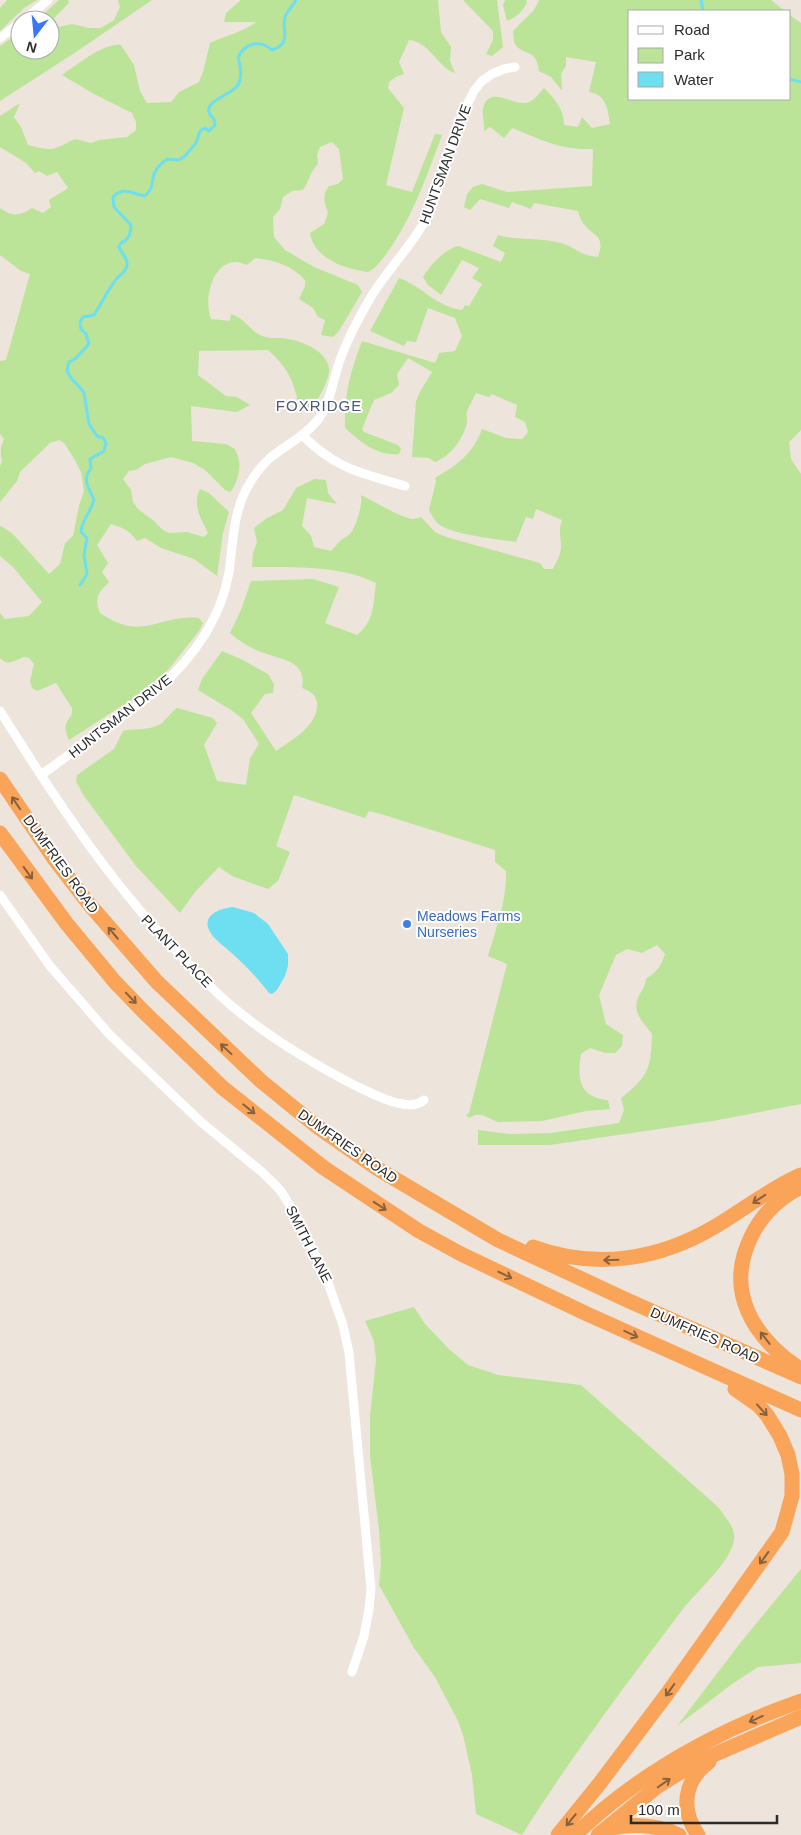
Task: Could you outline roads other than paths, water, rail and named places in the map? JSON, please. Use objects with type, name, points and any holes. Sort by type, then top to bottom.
[{"type":"highway","name":"DUMFRIES ROAD","points":[[0,779],[55,860],[89,904],[157,982],[261,1081],[315,1125],[378,1169],[498,1240],[629,1301],[801,1377]]},
{"type":"highway","name":"DUMFRIES ROAD","points":[[0,833],[67,924],[114,982],[223,1088],[324,1168],[419,1231],[461,1254],[694,1363],[801,1410]]},
{"type":"highway","points":[[449,1212],[550,1253],[581,1259],[623,1260],[657,1253],[698,1237],[776,1188],[801,1175]]},
{"type":"highway","points":[[801,1187],[778,1200],[761,1219],[744,1253],[740,1278],[743,1299],[756,1326],[775,1351],[801,1370]]},
{"type":"highway","points":[[558,1835],[667,1694],[777,1540],[787,1518],[792,1496],[792,1474],[784,1445],[771,1422],[759,1406],[749,1398],[694,1363]]},
{"type":"highway","points":[[575,1835],[590,1820],[676,1758],[737,1728],[801,1701]]},
{"type":"highway","points":[[598,1833],[670,1778],[697,1762],[801,1717]]},
{"type":"highway","points":[[698,1835],[687,1813],[688,1788],[698,1771],[727,1749]]},
{"type":"highway","points":[[598,1833],[639,1825],[664,1829],[679,1835]]},
{"type":"street","points":[[36,10],[48,0]]},
{"type":"street","name":"HUNTSMAN DRIVE","points":[[41,775],[173,677],[209,629],[227,582],[237,516],[248,487],[259,470],[270,459],[302,435],[320,417],[327,403],[348,341],[368,302],[383,278],[409,247],[424,225],[434,202],[461,117],[470,98],[487,77],[515,66]]},
{"type":"street","points":[[302,435],[338,464],[405,486]]},
{"type":"street","name":"PLANT PLACE","points":[[0,711],[41,775],[121,890],[160,936],[232,1006],[304,1057],[363,1089],[388,1100],[407,1105],[417,1105],[424,1100]]},
{"type":"street","name":"SMITH LANE","points":[[0,895],[50,966],[109,1034],[202,1122],[262,1172],[280,1191],[298,1219],[328,1280],[343,1324],[349,1353],[370,1570],[370,1609],[364,1636],[352,1672]]},
{"type":"water","points":[[233,907],[254,913],[268,924],[288,954],[288,966],[285,976],[277,990],[272,994],[234,955],[214,938],[209,930],[208,920],[214,913]]},
{"type":"waterway","points":[[80,585],[87,574],[84,555],[87,538],[81,532],[94,500],[86,480],[91,468],[90,459],[104,451],[106,443],[103,438],[97,436],[89,424],[84,393],[70,377],[67,370],[69,362],[75,359],[89,344],[86,334],[81,329],[80,322],[83,317],[94,315],[112,285],[124,272],[127,265],[119,247],[129,236],[131,225],[114,207],[113,197],[125,191],[145,196],[152,186],[155,172],[162,163],[167,159],[179,160],[185,156],[196,143],[200,131],[205,128],[209,131],[215,125],[214,119],[209,113],[209,108],[238,85],[241,72],[238,58],[241,53],[253,44],[262,44],[272,50],[282,44],[285,36],[285,17],[296,0]]},
{"type":"waterway","points":[[701,0],[703,10]]},
{"type":"waterway","points":[[791,79],[801,82]]},
{"type":"place","name":"Meadows Farms Nurseries","points":[[407,924]]},
{"type":"district","name":"FOXRIDGE","points":[[319,406]]}]
